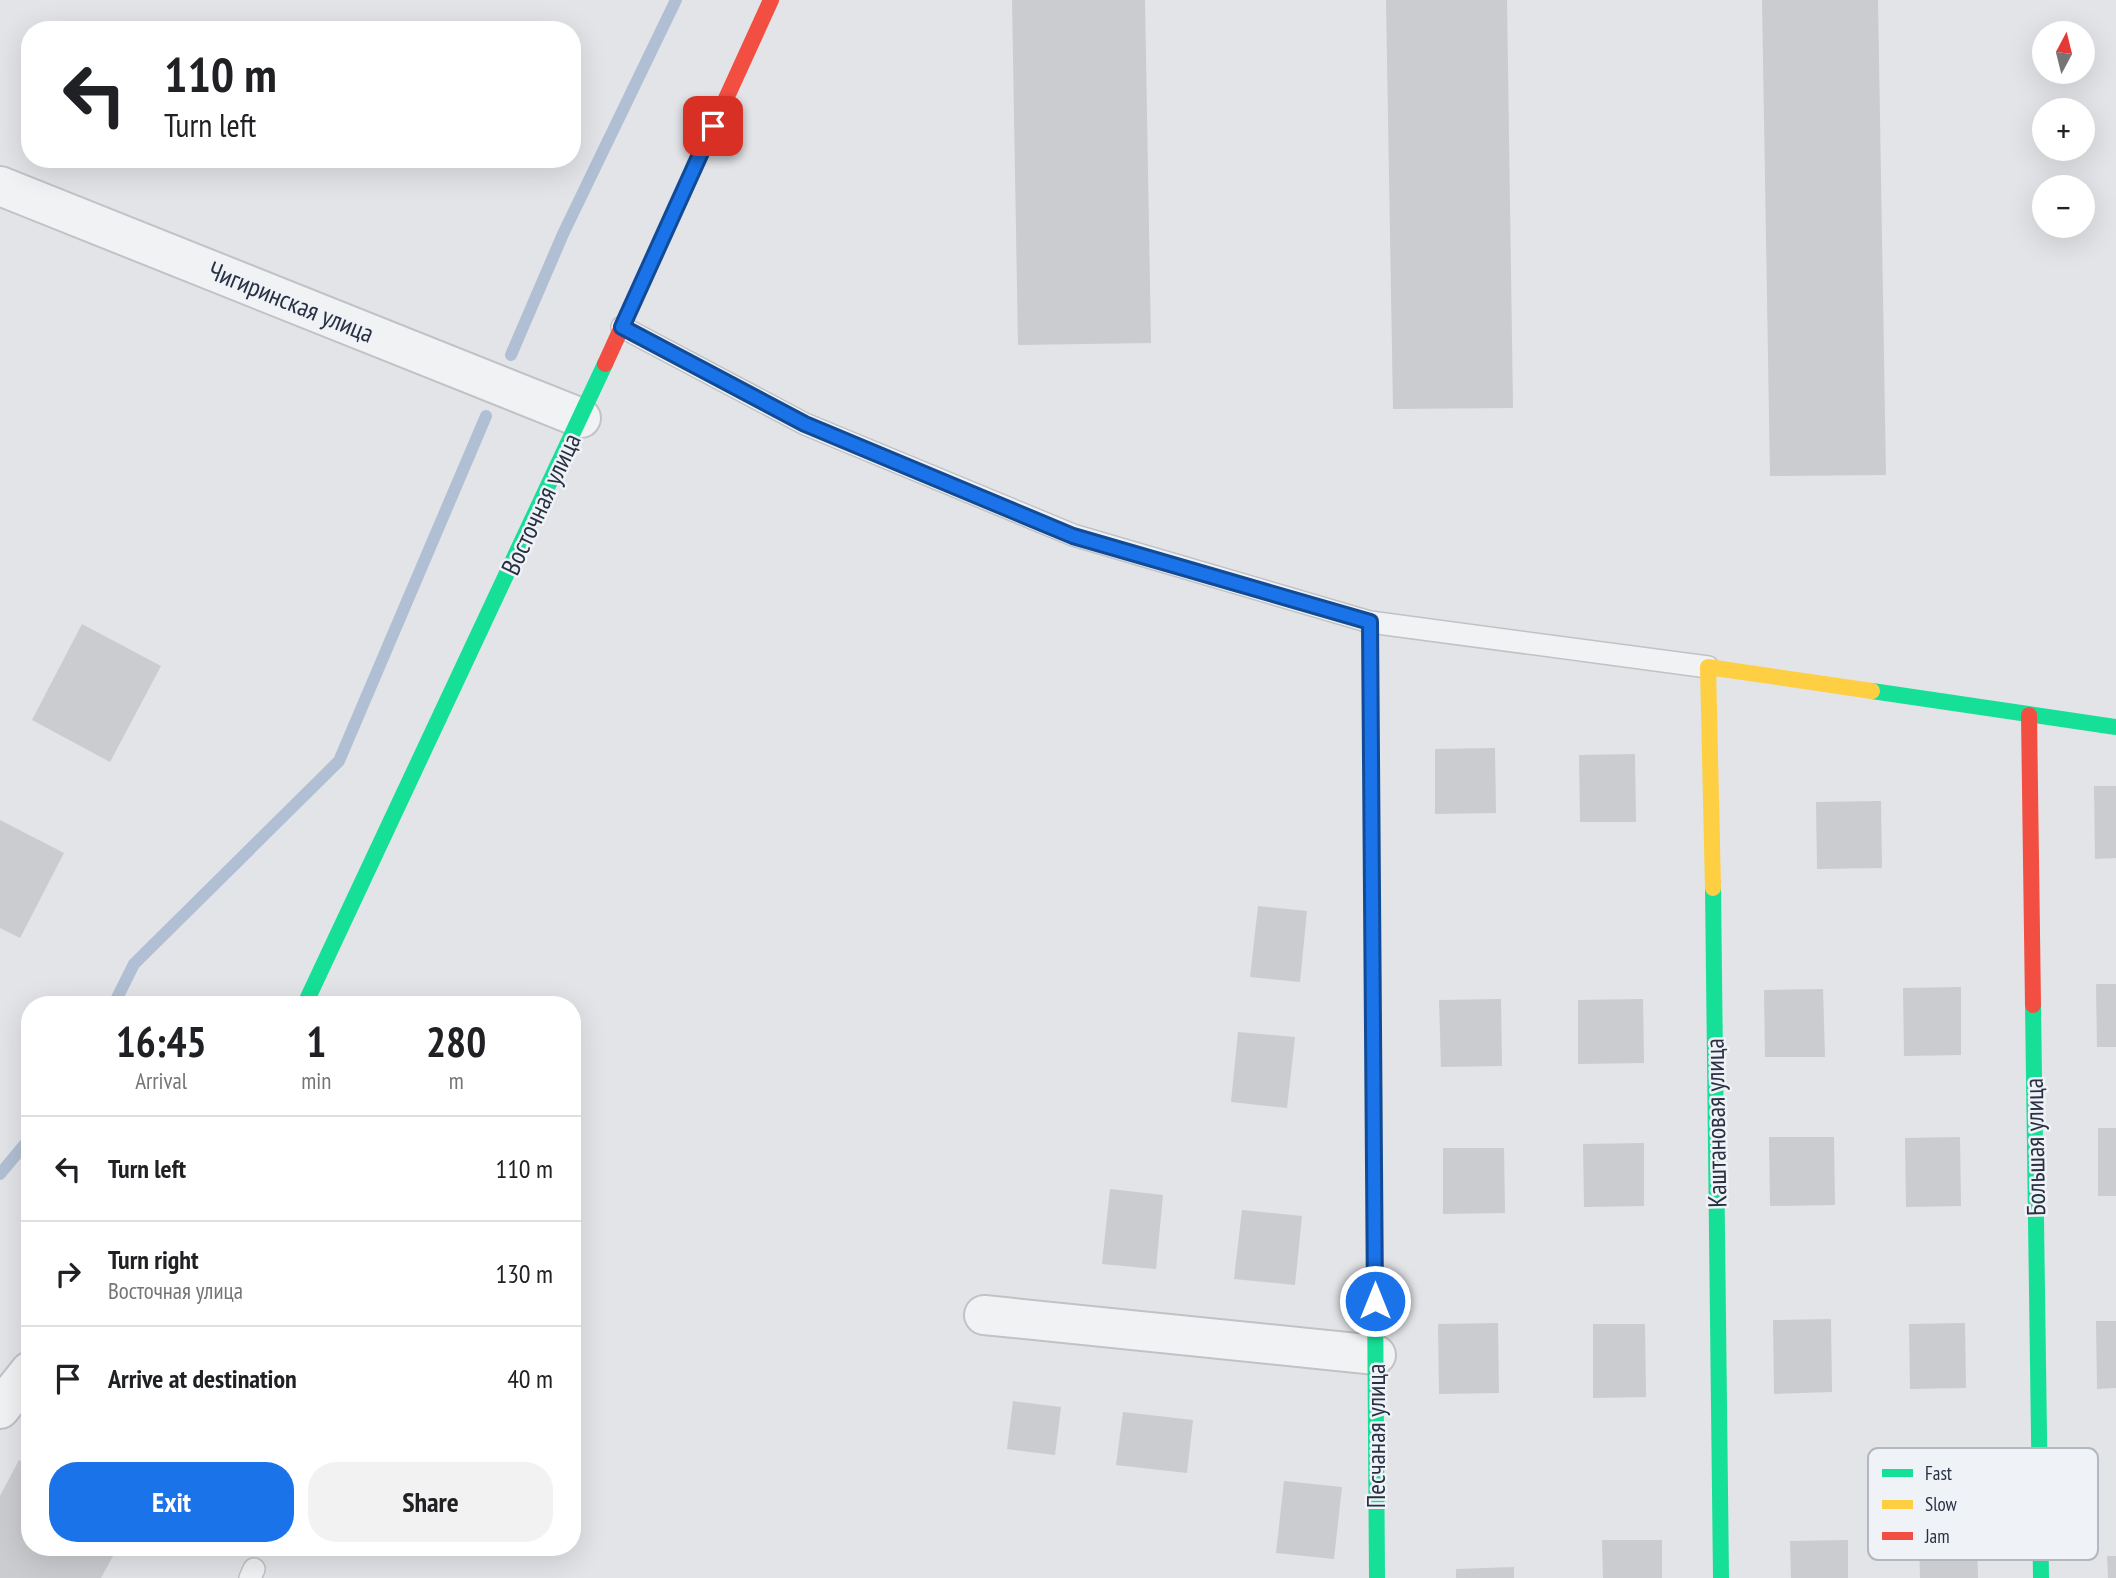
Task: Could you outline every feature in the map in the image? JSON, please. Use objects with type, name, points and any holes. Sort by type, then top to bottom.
[{"type":"street","name":"Восточная улица","points":[[309,996],[581,418],[771,0]]},
{"type":"street","name":"Чигиринская улица","points":[[0,186],[581,418]]},
{"type":"street","name":"Песчаная улица","points":[[1370,622],[1377,1578]]},
{"type":"street","points":[[1708,667],[2116,727]]},
{"type":"street","name":"Каштановая улица","points":[[1708,667],[1721,1578]]},
{"type":"street","name":"Большая улица","points":[[2029,715],[2039,1448]]},
{"type":"street","points":[[984,1315],[1376,1355]]},
{"type":"street","points":[[0,1409],[21,1382]]},
{"type":"street","name":"Большая улица","points":[[2041,1560],[2041,1578]]},
{"type":"lane","points":[[622,327],[805,424],[1073,536],[1370,622],[1708,667]]},
{"type":"building","points":[[1012,0],[1145,0],[1151,343],[1018,345]]},
{"type":"building","points":[[1386,0],[1507,0],[1513,408],[1393,409]]},
{"type":"building","points":[[1762,0],[1878,0],[1886,475],[1770,476]]},
{"type":"building","points":[[82,624],[161,666],[110,762],[32,720]]},
{"type":"building","points":[[1495,748],[1496,813],[1435,814],[1435,749]]},
{"type":"building","points":[[1635,754],[1636,822],[1580,822],[1579,755]]},
{"type":"building","points":[[2094,786],[2116,786],[2116,858],[2095,859]]},
{"type":"building","points":[[1881,801],[1882,868],[1817,869],[1816,802]]},
{"type":"building","points":[[0,820],[64,853],[20,938],[0,928]]},
{"type":"building","points":[[1258,906],[1307,911],[1300,982],[1250,977]]},
{"type":"building","points":[[2096,984],[2116,984],[2116,1047],[2097,1047]]},
{"type":"building","points":[[1961,987],[1961,1055],[1904,1056],[1903,988]]},
{"type":"building","points":[[1823,989],[1825,1057],[1765,1057],[1764,990]]},
{"type":"building","points":[[1501,999],[1502,1066],[1441,1067],[1439,1000]]},
{"type":"building","points":[[1643,999],[1644,1063],[1578,1064],[1578,1000]]},
{"type":"building","points":[[1238,1032],[1295,1037],[1287,1108],[1231,1102]]},
{"type":"building","points":[[2098,1128],[2116,1128],[2116,1196],[2098,1196]]},
{"type":"building","points":[[1769,1137],[1834,1137],[1835,1205],[1770,1206]]},
{"type":"building","points":[[1960,1137],[1961,1206],[1906,1207],[1905,1138]]},
{"type":"building","points":[[1644,1143],[1644,1206],[1584,1207],[1583,1144]]},
{"type":"building","points":[[1443,1148],[1504,1148],[1505,1213],[1443,1214]]},
{"type":"building","points":[[1110,1189],[1163,1195],[1156,1269],[1102,1264]]},
{"type":"building","points":[[1242,1210],[1302,1216],[1295,1285],[1234,1279]]},
{"type":"building","points":[[1831,1319],[1832,1392],[1774,1394],[1773,1320]]},
{"type":"building","points":[[2096,1321],[2116,1321],[2116,1388],[2097,1389]]},
{"type":"building","points":[[1498,1323],[1499,1393],[1439,1394],[1438,1324]]},
{"type":"building","points":[[1965,1323],[1966,1388],[1910,1389],[1909,1324]]},
{"type":"building","points":[[1593,1324],[1645,1324],[1646,1397],[1593,1398]]},
{"type":"building","points":[[1013,1401],[1061,1407],[1055,1455],[1007,1449]]},
{"type":"building","points":[[1123,1412],[1193,1420],[1187,1473],[1116,1465]]},
{"type":"building","points":[[19,1460],[21,1461],[21,1556],[113,1556],[101,1578],[0,1578],[0,1496]]},
{"type":"building","points":[[1284,1481],[1342,1487],[1334,1559],[1276,1553]]},
{"type":"building","points":[[1602,1540],[1662,1540],[1662,1578],[1603,1578]]},
{"type":"building","points":[[1848,1540],[1848,1578],[1791,1578],[1790,1541]]},
{"type":"building","points":[[2107,1556],[2116,1556],[2116,1578],[2108,1578]]},
{"type":"building","points":[[1920,1560],[1978,1560],[1978,1578],[1920,1578]]},
{"type":"building","points":[[1514,1567],[1514,1578],[1456,1578],[1456,1569]]},
{"type":"waterway","points":[[511,355],[563,234],[676,0]]},
{"type":"waterway","points":[[118,996],[134,964],[339,761],[486,416]]},
{"type":"waterway","points":[[0,1174],[21,1149]]},
{"type":"traffic: fast","points":[[309,996],[605,364]]},
{"type":"traffic: fast","points":[[1872,691],[2116,727]]},
{"type":"traffic: fast","points":[[1713,888],[1721,1578]]},
{"type":"traffic: fast","points":[[2033,1005],[2039,1448]]},
{"type":"traffic: fast","points":[[1373,1006],[1377,1578]]},
{"type":"traffic: fast","points":[[2041,1560],[2041,1578]]},
{"type":"traffic: slow","points":[[1370,622],[1373,1006]]},
{"type":"traffic: slow","points":[[1713,888],[1708,667],[1872,691]]},
{"type":"traffic: jam","points":[[605,364],[771,0]]},
{"type":"traffic: jam","points":[[2029,715],[2033,1005]]},
{"type":"route","points":[[713,126],[622,327],[805,424],[1073,536],[1370,622],[1375,1301]]}]
